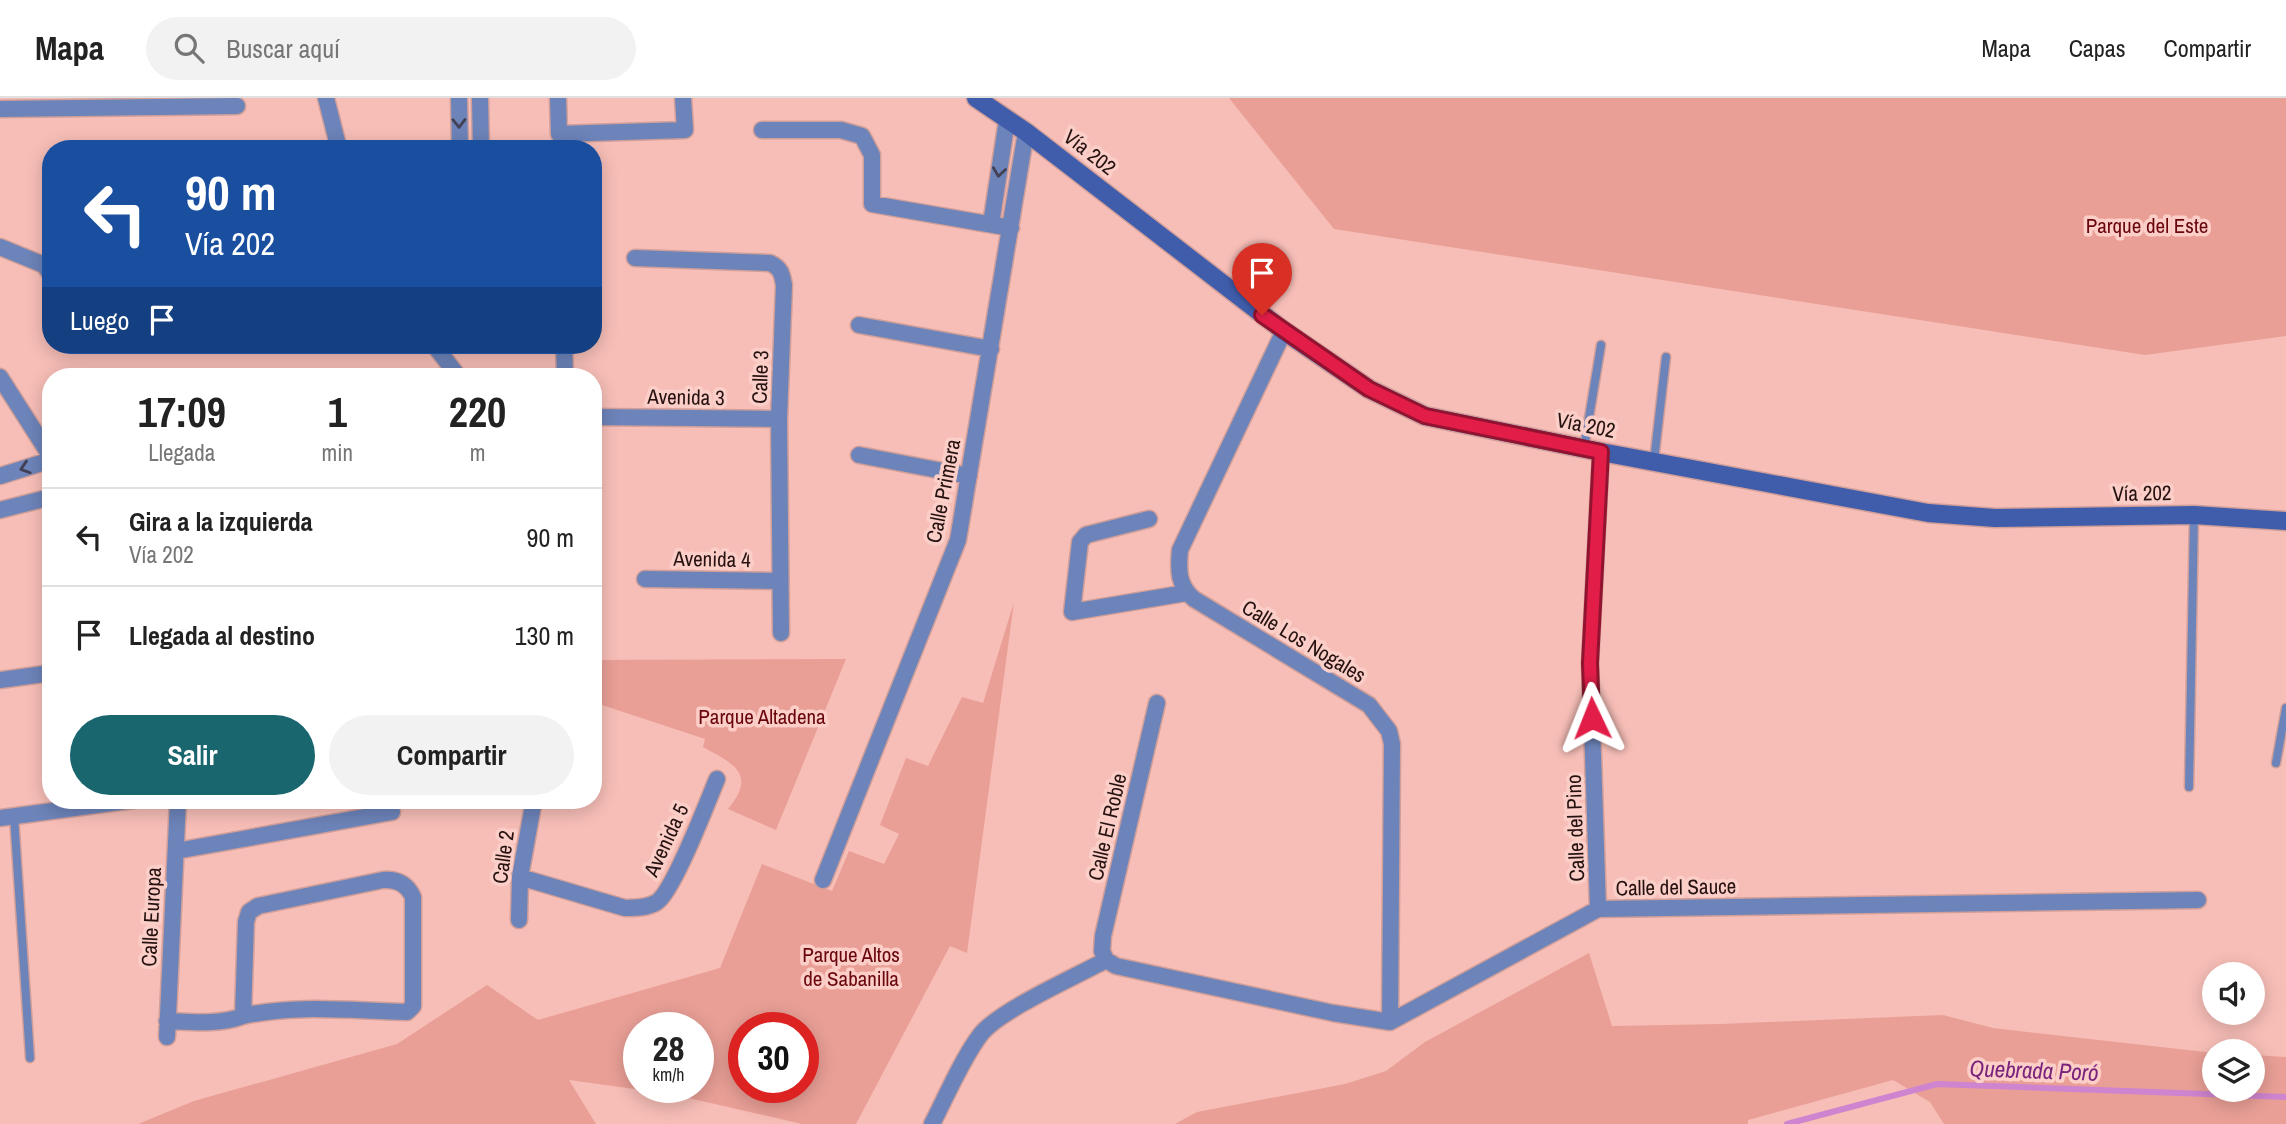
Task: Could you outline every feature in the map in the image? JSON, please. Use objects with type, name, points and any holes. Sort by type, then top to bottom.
[{"type":"main road","name":"Vía 202","points":[[976,98],[1026,132],[1284,331],[1369,389],[1425,416],[1928,513],[1995,518],[2194,515],[2286,521]]},
{"type":"street","points":[[326,98],[337,140]]},
{"type":"street","points":[[459,98],[460,140]]},
{"type":"street","points":[[480,98],[481,140]]},
{"type":"street","points":[[558,98],[559,134],[685,130],[683,98]]},
{"type":"street","points":[[0,109],[237,106]]},
{"type":"street","points":[[991,224],[1007,120]]},
{"type":"street","points":[[762,130],[855,132],[862,136],[872,155],[872,204],[1011,228]]},
{"type":"street","name":"Calle Primera","points":[[823,880],[958,540],[1026,132]]},
{"type":"street","points":[[0,247],[42,264]]},
{"type":"street","name":"Calle 3","points":[[635,258],[770,263],[777,266],[782,274],[784,285],[779,419],[781,633]]},
{"type":"street","points":[[859,325],[991,349]]},
{"type":"street","points":[[1149,519],[1086,535],[1080,542],[1072,612],[1186,593],[1180,580],[1180,550],[1284,331]]},
{"type":"street","points":[[441,354],[452,368]]},
{"type":"street","points":[[0,377],[42,444]]},
{"type":"street","name":"Avenida 3","points":[[602,417],[779,419]]},
{"type":"street","name":"Calle del Pino","points":[[1593,450],[1590,663],[1598,909]]},
{"type":"street","points":[[859,455],[969,476]]},
{"type":"street","points":[[0,477],[42,461]]},
{"type":"street","points":[[0,510],[42,499]]},
{"type":"street","name":"Avenida 4","points":[[645,579],[779,581]]},
{"type":"street","name":"Calle Los Nogales","points":[[1186,593],[1369,705],[1389,731],[1392,744],[1390,1022]]},
{"type":"street","points":[[0,680],[42,674]]},
{"type":"street","name":"Calle El Roble","points":[[1106,960],[1102,951],[1103,936],[1157,703]]},
{"type":"street","name":"Avenida 5","points":[[520,877],[625,908],[639,908],[657,902],[671,886],[718,779]]},
{"type":"street","points":[[7,817],[67,809]]},
{"type":"street","name":"Calle Europa","points":[[178,809],[167,1029],[243,1016]]},
{"type":"street","name":"Calle 2","points":[[519,920],[520,877],[532,809]]},
{"type":"street","points":[[176,851],[392,812]]},
{"type":"street","points":[[383,880],[394,880],[407,888],[414,902],[413,1006],[410,1010],[287,1009],[243,1016],[246,916],[253,908],[383,880]]},
{"type":"street","name":"Calle del Sauce","points":[[1390,1022],[1598,909],[2198,900]]},
{"type":"street","points":[[932,1124],[982,1033],[995,1021],[1106,960],[1116,966],[1333,1013],[1390,1022]]},
{"type":"lane","points":[[1593,450],[1601,345]]},
{"type":"lane","points":[[1654,461],[1666,357]]},
{"type":"lane","points":[[2189,787],[2194,515]]},
{"type":"lane","points":[[2276,763],[2286,708]]},
{"type":"lane","points":[[7,817],[30,1058]]},
{"type":"green space","name":"Parque del Este","points":[[1229,98],[2286,98],[2286,336],[2145,355],[1334,229]]},
{"type":"green space","name":"Parque Altos de Sabanilla","points":[[1014,602],[967,953],[950,946],[856,1124],[802,1124],[710,1103],[714,1103],[714,1012],[623,1012],[623,1087],[569,1080],[596,1124],[138,1124],[194,1101],[397,1044],[487,985],[538,1020],[720,968],[762,864],[832,891],[849,851],[884,864],[899,834],[880,825],[906,758],[928,766],[962,697],[983,703]]},
{"type":"green space","name":"Parque Altadena","points":[[846,659],[776,830],[728,809],[737,797],[741,778],[732,765],[703,747],[705,739],[602,705],[602,660]]},
{"type":"green space","points":[[1589,953],[1612,1026],[1943,1015],[1993,1028],[2202,1052],[2202,1102],[2265,1102],[2265,1056],[2286,1057],[2286,1124],[1944,1124],[1930,1102],[1893,1080],[1748,1120],[1748,1124],[1175,1124],[1197,1112],[1345,1084],[1386,1071],[1425,1042]]},
{"type":"waterway","name":"Quebrada Poró","points":[[1787,1124],[1937,1084],[2286,1097]]},
{"type":"route","points":[[1262,315],[1369,389],[1425,416],[1601,452],[1590,663],[1592,718]]}]
